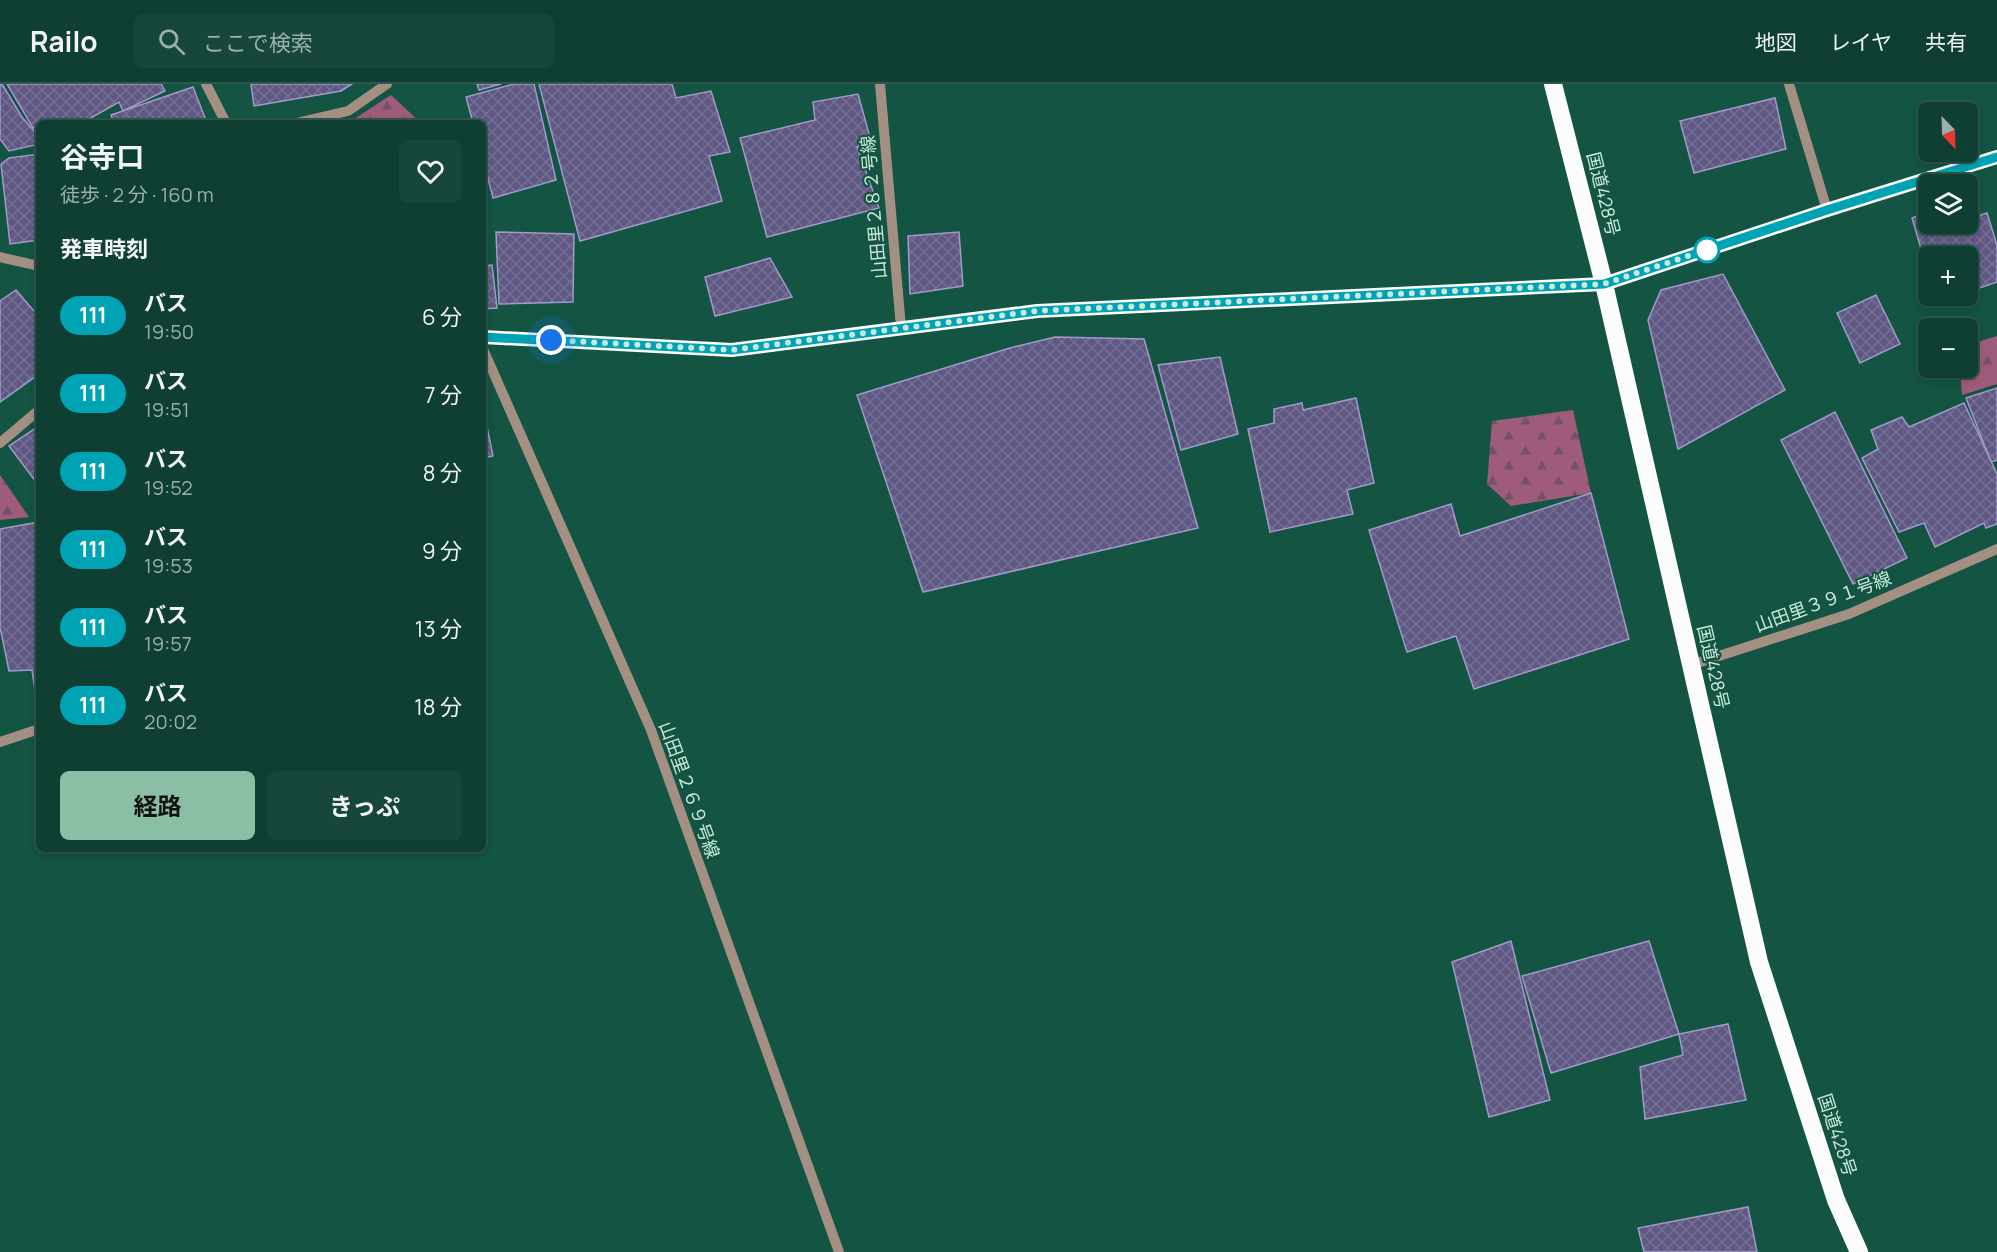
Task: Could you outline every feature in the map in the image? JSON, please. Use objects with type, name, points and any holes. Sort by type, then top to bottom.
[{"type":"highway","name":"国道428号","points":[[1553,84],[1604,284],[1759,962],[1836,1200],[1859,1252]]},
{"type":"street","points":[[206,84],[224,120]]},
{"type":"street","points":[[309,120],[348,111],[387,84]]},
{"type":"street","name":"山田里２８２号線","points":[[880,84],[901,328]]},
{"type":"street","points":[[1790,84],[1827,210]]},
{"type":"street","points":[[486,337],[732,350],[1037,311],[1604,284],[1827,210],[1997,157]]},
{"type":"street","points":[[0,257],[36,265]]},
{"type":"street","name":"山田里２６９号線","points":[[486,356],[651,730],[839,1252]]},
{"type":"street","points":[[0,443],[36,413]]},
{"type":"street","name":"山田里３９１号線","points":[[1691,665],[1849,614],[1997,549]]},
{"type":"street","points":[[0,742],[36,730]]},
{"type":"green space","points":[[391,95],[418,120],[353,120]]},
{"type":"green space","points":[[1997,336],[1997,384],[1962,395],[1961,378],[1978,378],[1978,342]]},
{"type":"green space","points":[[1573,410],[1591,493],[1511,506],[1487,484],[1492,421]]},
{"type":"green space","points":[[0,475],[29,517],[0,520]]},
{"type":"building","points":[[0,84],[2,84],[22,117],[36,133],[36,145],[9,151],[0,139]]},
{"type":"building","points":[[7,84],[161,84],[165,91],[123,111],[119,102],[87,120],[36,120],[36,126],[33,128]]},
{"type":"building","points":[[251,84],[352,84],[341,91],[254,106]]},
{"type":"building","points":[[477,84],[501,84],[479,90]]},
{"type":"building","points":[[514,84],[534,84],[556,180],[493,198],[486,171],[486,120],[472,120],[466,97]]},
{"type":"building","points":[[539,84],[672,84],[676,98],[711,91],[730,152],[709,156],[722,201],[580,241]]},
{"type":"building","points":[[193,87],[206,120],[113,120],[111,115]]},
{"type":"building","points":[[858,94],[871,141],[857,147],[879,208],[767,237],[740,138],[815,120],[813,102]]},
{"type":"building","points":[[1775,98],[1786,149],[1694,173],[1680,121]]},
{"type":"building","points":[[36,154],[36,240],[10,244],[1,164],[9,158]]},
{"type":"building","points":[[1987,213],[1997,245],[1997,282],[1978,289],[1978,246],[1920,246],[1912,218],[1918,216],[1918,234],[1978,234],[1978,216]]},
{"type":"building","points":[[496,232],[574,234],[573,302],[499,304]]},
{"type":"building","points":[[959,232],[963,286],[910,294],[908,236]]},
{"type":"building","points":[[770,258],[792,297],[715,316],[705,277]]},
{"type":"building","points":[[492,265],[497,308],[486,309],[486,266]]},
{"type":"building","points":[[1723,274],[1785,390],[1678,449],[1648,320],[1661,290]]},
{"type":"building","points":[[16,290],[36,313],[36,376],[0,402],[0,301]]},
{"type":"building","points":[[1876,295],[1900,344],[1860,363],[1837,313]]},
{"type":"building","points":[[1055,337],[1144,339],[1198,528],[923,592],[857,395],[1010,348]]},
{"type":"building","points":[[1220,357],[1238,434],[1181,450],[1158,365]]},
{"type":"building","points":[[1997,388],[1997,460],[1991,462],[1966,398]]},
{"type":"building","points":[[1356,398],[1374,483],[1347,490],[1353,514],[1270,532],[1248,429],[1274,423],[1274,409],[1302,403],[1303,410]]},
{"type":"building","points":[[1964,403],[1997,474],[1997,524],[1986,528],[1984,523],[1935,547],[1924,523],[1899,532],[1862,458],[1878,449],[1871,430],[1902,417],[1909,427]]},
{"type":"building","points":[[1835,412],[1907,558],[1853,584],[1781,440]]},
{"type":"building","points":[[486,422],[493,456],[486,457]]},
{"type":"building","points":[[36,428],[36,482],[9,446]]},
{"type":"building","points":[[1591,493],[1629,639],[1474,689],[1456,636],[1407,652],[1369,530],[1451,504],[1460,536]]},
{"type":"building","points":[[36,523],[36,698],[32,670],[9,671],[0,627],[0,529]]},
{"type":"building","points":[[1511,941],[1550,1100],[1489,1117],[1452,962]]},
{"type":"building","points":[[1649,941],[1679,1034],[1551,1073],[1522,976]]},
{"type":"building","points":[[1728,1024],[1746,1100],[1645,1119],[1640,1067],[1683,1055],[1679,1034]]},
{"type":"building","points":[[1748,1207],[1757,1252],[1644,1252],[1638,1228]]},
{"type":"bus line","name":"111","points":[[486,337],[732,350],[1037,311],[1604,284],[1827,210],[1997,157]]},
{"type":"route","points":[[551,340],[732,350],[1037,311],[1604,284],[1715,247],[1707,250]]}]
